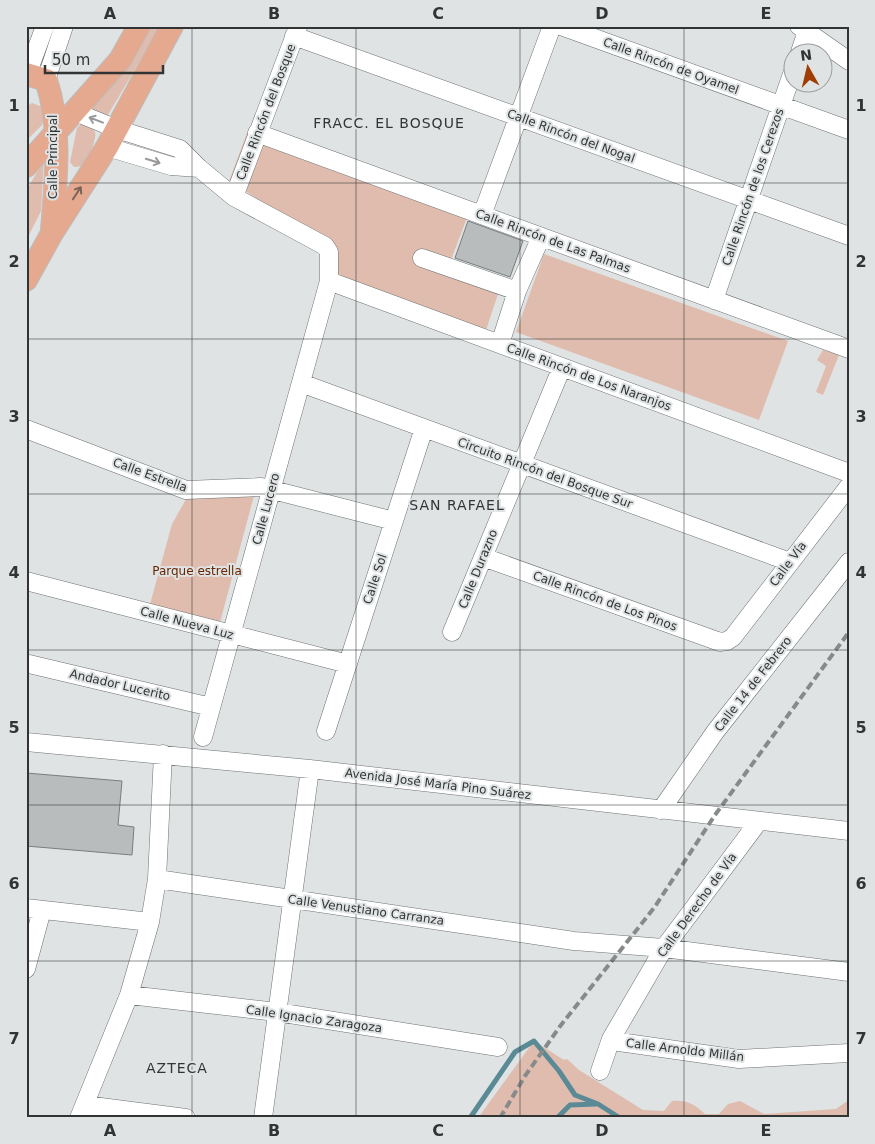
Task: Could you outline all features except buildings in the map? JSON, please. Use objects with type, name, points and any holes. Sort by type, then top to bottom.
[{"type":"main road","points":[[26,166],[120,60],[139,26]]},
{"type":"main road","points":[[26,280],[52,232],[112,138],[172,26]]},
{"type":"main road","name":"Calle Principal","points":[[31,77],[52,98],[56,174],[52,232]]},
{"type":"street","points":[[31,77],[45,26]]},
{"type":"street","points":[[31,77],[64,26]]},
{"type":"street","points":[[482,215],[552,26]]},
{"type":"street","name":"Calle Rincón de Oyamel","points":[[561,26],[849,130]]},
{"type":"street","points":[[801,42],[803,29],[849,61]]},
{"type":"street","name":"Calle Rincón del Nogal","points":[[296,31],[518,117],[849,236]]},
{"type":"street","name":"Calle Rincón del Bosque","points":[[234,197],[296,31]]},
{"type":"street","name":"Calle Rincón de los Cerezos","points":[[714,300],[786,92]]},
{"type":"street","points":[[75,112],[112,138],[171,166],[199,168],[234,197]]},
{"type":"street","name":"Calle Rincón de Las Palmas","points":[[257,133],[849,349]]},
{"type":"street","name":"Calle Lucero","points":[[203,737],[329,281],[329,252],[325,246],[234,197]]},
{"type":"street","points":[[500,344],[517,290],[541,237]]},
{"type":"street","points":[[422,258],[517,290]]},
{"type":"street","name":"Calle Rincón de Los Naranjos","points":[[329,281],[849,472]]},
{"type":"street","name":"Calle Durazno","points":[[452,632],[562,367]]},
{"type":"street","name":"Circuito Rincón del Bosque Sur","points":[[301,383],[790,562]]},
{"type":"street","name":"Calle Sol","points":[[326,730],[424,428]]},
{"type":"street","name":"Calle Estrella","points":[[26,429],[186,490],[261,487],[394,521]]},
{"type":"street","name":"Calle Vía","points":[[727,641],[733,637],[849,486]]},
{"type":"street","name":"Calle Rincón de Los Pinos","points":[[483,558],[720,642],[727,641]]},
{"type":"street","name":"Calle 14 de Febrero","points":[[661,810],[715,732],[849,562]]},
{"type":"street","name":"Calle Nueva Luz","points":[[26,581],[348,664]]},
{"type":"street","name":"Andador Lucerito","points":[[29,664],[211,707]]},
{"type":"street","name":"Avenida José María Pino Suárez","points":[[26,742],[310,769],[849,831]]},
{"type":"street","points":[[163,754],[157,879],[150,922],[129,995],[82,1111],[186,1118]]},
{"type":"street","points":[[263,1118],[310,769]]},
{"type":"street","name":"Calle Derecho de Vía","points":[[600,1071],[611,1039],[664,948],[759,822]]},
{"type":"street","name":"Calle Venustiano Carranza","points":[[157,879],[574,941],[664,948],[849,972]]},
{"type":"street","points":[[26,969],[34,909],[150,922]]},
{"type":"street","name":"Calle Ignacio Zaragoza","points":[[129,995],[277,1012],[498,1047]]},
{"type":"street","name":"Calle Arnoldo Millán","points":[[611,1039],[619,1042],[739,1059],[849,1053]]},
{"type":"green space","points":[[147,26],[159,26],[106,118],[89,110]]},
{"type":"green space","points":[[32,103],[40,106],[45,116],[42,125],[26,141],[26,107]]},
{"type":"green space","points":[[82,123],[94,130],[95,138],[87,161],[82,166],[74,167],[70,162],[77,128]]},
{"type":"green space","points":[[247,133],[468,215],[446,273],[499,291],[485,333],[326,274],[319,238],[229,181]]},
{"type":"green space","points":[[44,160],[41,211],[26,241],[26,191]]},
{"type":"green space","points":[[544,254],[788,341],[759,420],[516,332]]},
{"type":"green space","points":[[823,350],[839,355],[823,395],[816,392],[826,366],[817,360]]},
{"type":"green space","name":"Parque estrella","points":[[255,492],[219,626],[149,608],[172,524],[189,494]]},
{"type":"green space","points":[[534,1041],[564,1060],[567,1059],[579,1070],[643,1110],[664,1111],[672,1101],[682,1101],[690,1103],[705,1114],[719,1114],[728,1104],[740,1101],[764,1114],[836,1109],[849,1100],[849,1118],[478,1118]]},
{"type":"waterway","points":[[470,1118],[515,1052],[534,1041],[559,1071],[575,1095],[598,1104],[620,1118]]},
{"type":"waterway","points":[[557,1118],[570,1105],[596,1104]]},
{"type":"railway","points":[[500,1118],[525,1076],[561,1025],[654,908],[715,815],[849,632]]},
{"type":"district","name":"FRACC. EL BOSQUE","points":[[389,123]]},
{"type":"district","name":"SAN RAFAEL","points":[[457,505]]},
{"type":"district","name":"AZTECA","points":[[177,1068]]}]
